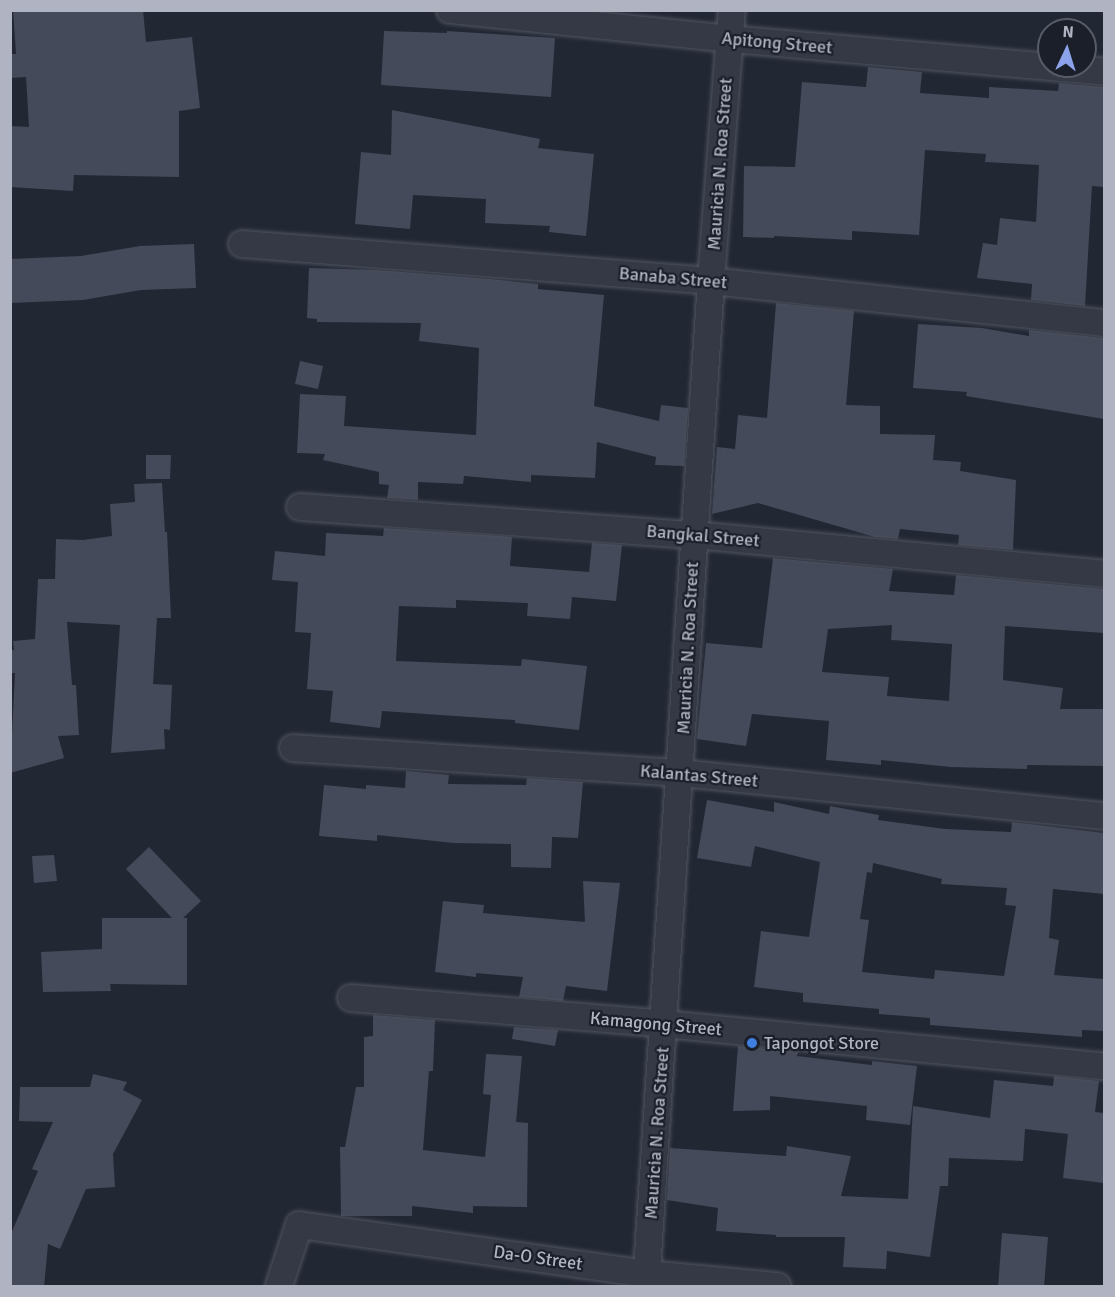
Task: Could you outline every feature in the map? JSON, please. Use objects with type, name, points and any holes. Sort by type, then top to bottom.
[{"type":"street","name":"Apitong Street","points":[[450,10],[730,39],[1104,72]]},
{"type":"street","name":"Mauricia N. Roa Street","points":[[646,1280],[711,281],[732,10]]},
{"type":"street","name":"Banaba Street","points":[[242,244],[711,281],[1104,323]]},
{"type":"street","name":"Bangkal Street","points":[[300,507],[694,535],[1104,574]]},
{"type":"street","name":"Kalantas Street","points":[[293,748],[680,773],[1104,816]]},
{"type":"street","name":"Kamagong Street","points":[[351,998],[664,1024],[1104,1066]]},
{"type":"street","name":"Da-O Street","points":[[279,1287],[299,1225],[646,1280],[777,1287]]},
{"type":"building","points":[[13,10],[143,10],[146,42],[192,37],[200,108],[179,111],[179,177],[74,175],[73,191],[10,187],[10,126],[29,127],[26,77],[10,78],[10,54],[16,54]]},
{"type":"building","points":[[384,31],[447,33],[447,31],[555,38],[551,97],[381,85]]},
{"type":"building","points":[[868,67],[922,72],[920,93],[989,98],[989,87],[1058,91],[1059,83],[1104,87],[1104,187],[1092,186],[1085,306],[1031,300],[1032,284],[977,278],[983,243],[997,245],[1000,218],[1036,222],[1039,165],[985,162],[986,154],[925,150],[919,235],[852,231],[852,240],[774,236],[774,238],[743,237],[744,166],[795,167],[802,82],[866,87]]},
{"type":"building","points":[[392,110],[540,139],[538,148],[594,154],[586,236],[549,232],[550,226],[485,223],[486,199],[413,195],[410,229],[355,224],[361,152],[391,155]]},
{"type":"building","points":[[194,244],[196,288],[141,290],[83,300],[10,303],[10,259],[81,256],[140,246]]},
{"type":"building","points":[[309,268],[378,270],[490,279],[538,284],[538,289],[604,295],[594,406],[659,421],[661,405],[688,408],[684,466],[655,465],[656,457],[597,442],[595,478],[531,475],[531,482],[464,476],[463,484],[418,482],[418,500],[387,498],[389,485],[379,484],[379,472],[323,460],[325,454],[297,453],[300,394],[346,396],[344,426],[476,435],[479,348],[419,341],[421,323],[317,322],[317,319],[307,318]]},
{"type":"building","points":[[776,303],[854,311],[846,405],[880,406],[880,434],[935,435],[933,460],[961,462],[960,471],[1016,480],[1013,550],[958,545],[959,535],[900,529],[898,539],[875,537],[758,503],[712,514],[717,447],[735,449],[738,415],[767,418]]},
{"type":"building","points":[[918,324],[982,328],[1029,336],[1029,330],[1104,338],[1104,419],[966,396],[967,392],[913,388]]},
{"type":"building","points":[[300,361],[323,366],[318,389],[295,384]]},
{"type":"building","points":[[146,455],[171,455],[170,479],[146,479]]},
{"type":"building","points":[[162,483],[171,618],[157,618],[153,684],[172,685],[170,730],[164,729],[165,749],[111,753],[120,625],[67,622],[72,685],[76,685],[79,735],[58,736],[64,758],[10,773],[15,673],[10,673],[10,650],[14,650],[13,641],[35,639],[38,579],[55,579],[56,539],[83,540],[112,536],[110,504],[135,502],[134,484]]},
{"type":"building","points":[[384,528],[512,537],[510,566],[589,572],[592,543],[622,545],[616,601],[572,597],[570,619],[527,616],[528,603],[456,600],[456,608],[399,606],[396,661],[521,666],[522,659],[587,666],[579,730],[515,723],[515,720],[382,711],[380,728],[330,722],[333,691],[307,689],[311,633],[295,632],[298,582],[272,580],[275,551],[325,556],[326,533],[383,536]]},
{"type":"building","points":[[773,558],[893,569],[889,591],[954,595],[956,575],[1104,589],[1104,633],[1005,626],[1003,680],[1063,688],[1060,709],[1104,709],[1104,766],[1027,765],[1027,769],[951,767],[881,760],[881,765],[826,760],[829,721],[752,714],[746,746],[697,739],[706,643],[762,648]],"holes":[[[892,625],[891,640],[952,644],[949,701],[887,696],[889,677],[822,672],[828,629]]]},
{"type":"building","points":[[406,771],[449,775],[448,784],[526,785],[527,778],[583,782],[578,838],[552,837],[551,868],[511,867],[511,844],[454,843],[377,835],[377,841],[319,836],[324,785],[366,789],[366,785],[405,788]]},
{"type":"building","points":[[707,800],[774,812],[774,802],[829,814],[830,806],[879,815],[878,820],[945,829],[1011,832],[1012,822],[1104,833],[1104,894],[1053,889],[1049,938],[1059,940],[1054,975],[1104,979],[1104,1031],[1082,1030],[1082,1037],[930,1025],[930,1018],[879,1014],[879,1009],[803,1002],[803,993],[754,987],[761,931],[809,937],[820,862],[755,846],[751,867],[697,858]],"holes":[[[873,863],[942,879],[941,884],[1007,888],[1005,905],[1016,906],[1004,976],[935,970],[934,979],[862,972],[869,920],[860,919],[867,872],[872,873]]]},
{"type":"building","points":[[149,847],[201,901],[183,918],[187,918],[187,985],[110,984],[111,991],[43,992],[41,952],[102,949],[102,918],[172,918],[126,869]]},
{"type":"building","points":[[54,855],[57,881],[34,883],[32,856]]},
{"type":"building","points":[[583,881],[620,883],[607,991],[566,986],[563,1001],[519,997],[523,977],[476,973],[476,977],[435,972],[443,901],[484,905],[483,913],[585,922]]},
{"type":"building","points":[[373,1015],[435,1020],[433,1071],[429,1071],[423,1150],[485,1157],[491,1095],[483,1094],[486,1054],[522,1056],[516,1122],[528,1123],[527,1207],[473,1206],[473,1213],[412,1206],[412,1216],[341,1216],[340,1147],[345,1147],[356,1087],[364,1087],[364,1037],[373,1036]]},
{"type":"building","points":[[514,1027],[558,1030],[555,1046],[512,1039]]},
{"type":"building","points":[[738,1046],[798,1052],[797,1056],[872,1065],[872,1061],[917,1066],[910,1125],[866,1120],[867,1106],[770,1096],[770,1110],[733,1111]]},
{"type":"building","points":[[93,1074],[127,1082],[123,1090],[142,1100],[113,1154],[115,1187],[86,1189],[60,1249],[48,1244],[44,1287],[10,1287],[10,1236],[38,1171],[32,1169],[53,1122],[19,1121],[20,1087],[90,1087]]},
{"type":"building","points":[[1054,1076],[1099,1081],[1095,1112],[1104,1113],[1104,1183],[1063,1178],[1068,1134],[1025,1129],[1023,1161],[949,1158],[948,1186],[940,1186],[930,1257],[887,1251],[886,1269],[843,1267],[845,1237],[776,1237],[776,1235],[716,1231],[718,1208],[667,1200],[670,1148],[786,1156],[787,1146],[851,1156],[841,1196],[908,1199],[913,1106],[990,1118],[994,1080],[1053,1086]]},
{"type":"building","points":[[1002,1233],[1048,1237],[1044,1287],[998,1287]]},
{"type":"place","name":"Tapongot Store","points":[[752,1043]]}]
